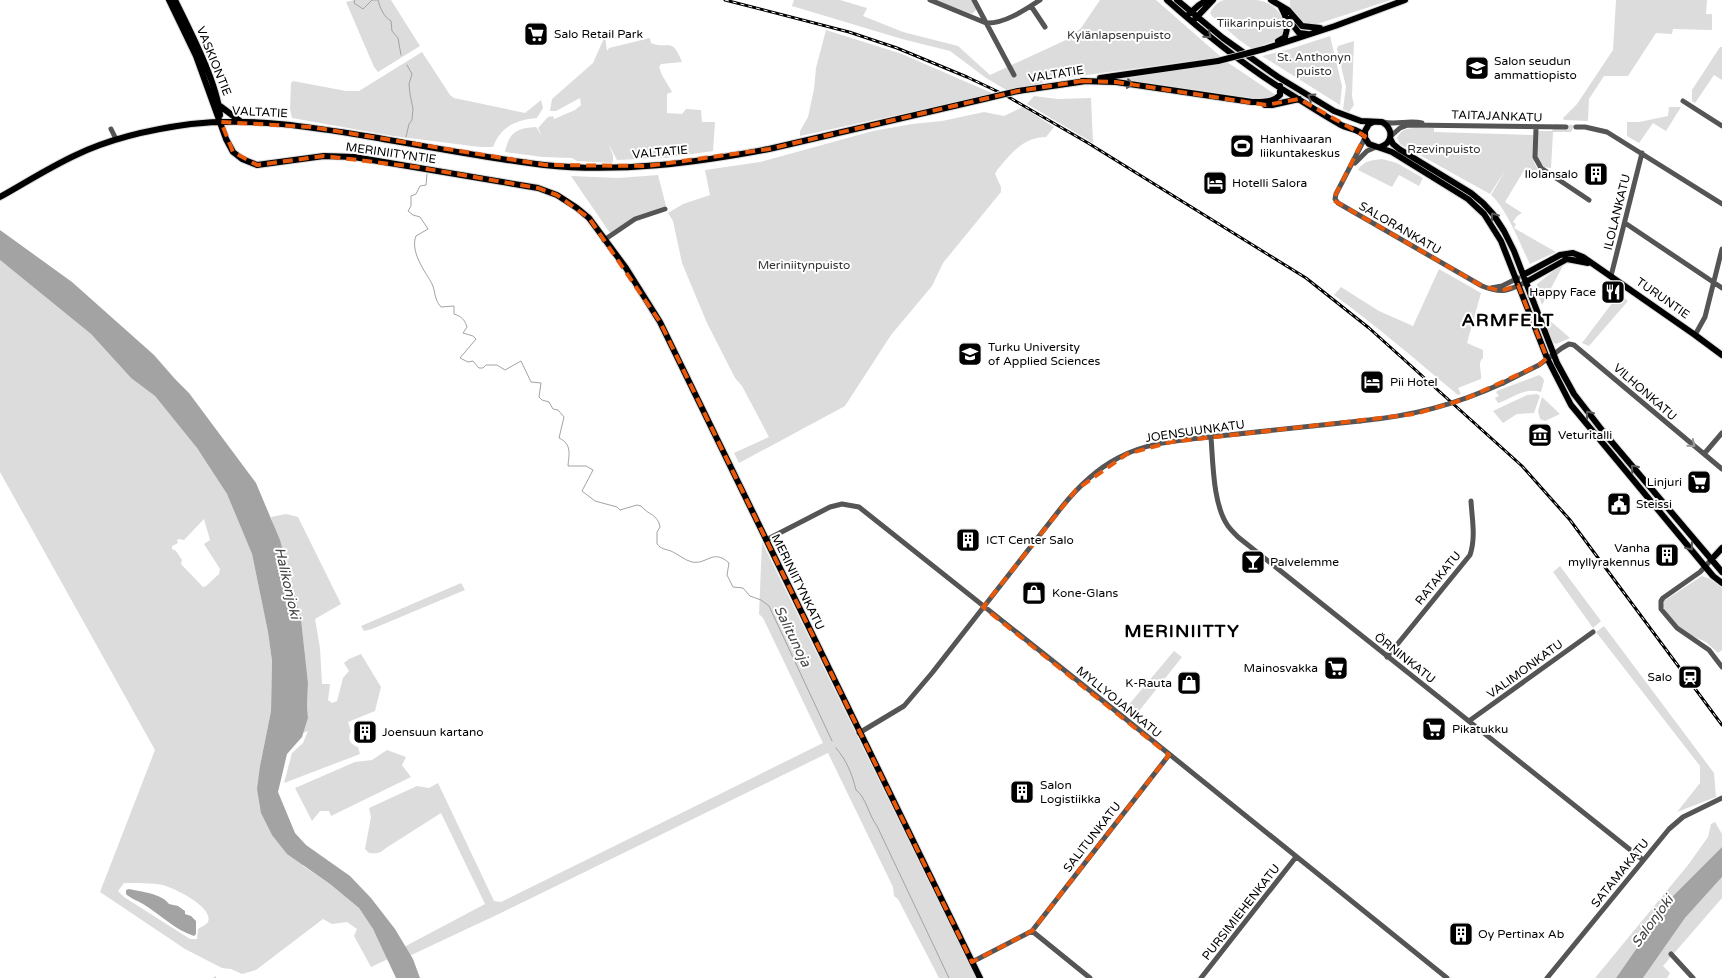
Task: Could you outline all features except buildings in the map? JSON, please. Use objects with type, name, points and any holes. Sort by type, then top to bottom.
[{"type":"main road","name":"VASKIONTIE","points":[[169,0],[196,56],[221,122]]},
{"type":"main road","name":"VASKIONTIE","points":[[175,0],[200,54],[220,106],[221,122]]},
{"type":"main road","points":[[1167,0],[1189,14]]},
{"type":"main road","points":[[1189,14],[1197,6],[1208,0]]},
{"type":"main road","points":[[1195,20],[1213,0]]},
{"type":"main road","points":[[1271,0],[1279,2],[1302,26],[1326,29]]},
{"type":"main road","name":"VALTATIE","points":[[0,197],[61,162],[116,140],[181,126],[221,122],[311,127],[546,165],[647,166],[732,156],[1018,91],[1218,61],[1326,29],[1405,0]]},
{"type":"main road","points":[[1279,2],[1286,16],[1299,32],[1308,34]]},
{"type":"main road","points":[[1181,3],[1189,14],[1230,54],[1342,126],[1359,131],[1369,144],[1392,152],[1474,204],[1484,214],[1498,235],[1547,358],[1564,393],[1580,416],[1706,567],[1722,583]]},
{"type":"main road","points":[[1181,3],[1197,6]]},
{"type":"main road","points":[[1204,11],[1206,24]]},
{"type":"main road","points":[[1266,48],[1285,37],[1288,27],[1286,16]]},
{"type":"main road","points":[[1195,20],[1206,24],[1278,76],[1339,114],[1354,119],[1382,122],[1389,127],[1393,144],[1399,149],[1483,203],[1504,231],[1553,353],[1570,388],[1586,410],[1722,572]]},
{"type":"main road","points":[[1252,102],[1272,101],[1280,95],[1281,88],[1278,76]]},
{"type":"main road","points":[[1082,81],[1116,82],[1272,105],[1299,99]]},
{"type":"main road","points":[[220,106],[241,122]]},
{"type":"main road","name":"MERINIITYNTIE","points":[[221,122],[226,139],[233,152],[242,159],[257,165],[324,156],[354,157],[538,188],[557,195],[577,208]]},
{"type":"main road","points":[[1365,137],[1366,128],[1373,122]]},
{"type":"main road","points":[[1378,147],[1386,144],[1391,137]]},
{"type":"main road","name":"MERINIITYNKATU","points":[[577,208],[588,218],[626,268],[660,322],[980,978]]},
{"type":"main road","name":"TURUNTIE","points":[[1524,279],[1560,255],[1567,253],[1577,254],[1695,334],[1722,355]]},
{"type":"main road","points":[[1711,560],[1722,548]]},
{"type":"street","points":[[930,0],[986,23],[1001,21],[1040,0]]},
{"type":"street","points":[[974,0],[1014,75]]},
{"type":"street","points":[[1031,6],[1045,27]]},
{"type":"street","points":[[1683,101],[1722,126]]},
{"type":"street","name":"TAITAJANKATU","points":[[1382,122],[1392,124],[1411,121],[1427,124]]},
{"type":"street","name":"TAITAJANKATU","points":[[1391,137],[1398,128],[1427,124],[1536,128],[1566,127]]},
{"type":"street","points":[[1576,127],[1607,132],[1722,204]]},
{"type":"street","points":[[1536,128],[1535,157],[1541,168],[1589,200]]},
{"type":"street","points":[[111,130],[116,140]]},
{"type":"street","name":"SALORANKATU","points":[[1365,137],[1336,194],[1335,199],[1338,204],[1488,288],[1524,279]]},
{"type":"street","name":"SALORANKATU","points":[[1351,167],[1367,150],[1378,147]]},
{"type":"street","name":"ILOLANKATU","points":[[1611,276],[1642,153]]},
{"type":"street","points":[[604,240],[635,219],[665,209]]},
{"type":"street","points":[[1625,223],[1722,288]]},
{"type":"street","points":[[1695,334],[1705,317],[1722,249]]},
{"type":"street","name":"VILHONKATU","points":[[1553,353],[1569,344],[1574,345],[1722,469]]},
{"type":"street","name":"JOENSUUNKATU","points":[[860,733],[904,706],[1076,490],[1094,474],[1119,458],[1148,446],[1415,414],[1465,399],[1503,383],[1539,365],[1553,353]]},
{"type":"street","points":[[1704,454],[1722,433]]},
{"type":"street","name":"ÖRNINKATU","points":[[1211,437],[1217,496],[1221,512],[1227,525],[1238,538],[1643,860]]},
{"type":"street","name":"RATAKATU","points":[[1387,656],[1470,555],[1473,545],[1470,501]]},
{"type":"street","name":"MYLLYOJANKATU","points":[[766,540],[830,507],[842,504],[859,508],[1122,716],[1446,978]]},
{"type":"street","points":[[1711,560],[1700,572],[1663,598],[1660,606],[1661,610],[1677,628],[1709,650],[1722,667]]},
{"type":"street","name":"VALIMONKATU","points":[[1469,721],[1593,632]]},
{"type":"street","name":"SALITUNKATU","points":[[1032,931],[1169,755]]},
{"type":"street","name":"SATAMAKATU","points":[[1547,978],[1669,829],[1683,817],[1722,798]]},
{"type":"street","name":"PURSIMIEHENKATU","points":[[1201,978],[1296,857]]},
{"type":"street","points":[[972,962],[1032,931],[1090,978]]},
{"type":"street","points":[[1671,954],[1693,978]]},
{"type":"highlighted area","points":[[1082,81],[1116,82],[1266,105],[1299,99],[1365,136],[1333,200],[1482,286],[1501,291],[1518,285],[1547,358],[1539,365],[1465,399],[1415,414],[1171,442],[1127,454],[1076,490],[983,607],[1169,755],[1032,931],[972,962],[660,322],[589,218],[557,195],[538,188],[416,167],[324,156],[257,165],[233,152],[221,122],[311,127],[546,165],[647,166],[769,149],[1018,91]]},
{"type":"green space","points":[[354,0],[391,0],[420,46],[378,72],[374,67],[346,2]]},
{"type":"green space","name":"Kylänlapsenpuisto","points":[[794,0],[840,0],[867,8],[863,16],[903,32],[958,46],[990,75],[1066,40],[1081,28],[1100,0],[1156,0],[1221,57],[1057,79],[1008,91],[986,78],[950,51],[902,39],[792,6]]},
{"type":"green space","points":[[935,0],[972,0],[977,9],[972,14]]},
{"type":"green space","name":"Tiikarinpuisto","points":[[1224,0],[1256,0],[1270,4],[1282,19],[1283,32],[1280,39],[1252,49],[1238,39],[1210,13],[1219,2]]},
{"type":"green space","points":[[1290,0],[1391,0],[1314,25],[1300,20],[1293,14]]},
{"type":"green space","points":[[1616,0],[1707,0],[1706,14],[1712,14],[1712,30],[1673,29],[1672,34],[1656,33],[1628,76],[1604,76],[1589,99],[1588,121],[1564,120],[1563,118],[1577,104],[1613,50]]},
{"type":"green space","points":[[826,30],[902,54],[994,94],[800,136],[800,131],[808,117],[816,68]]},
{"type":"green space","points":[[605,36],[607,51],[609,48],[650,38],[651,43],[673,46],[682,62],[661,64],[659,67],[672,92],[667,94],[667,113],[682,114],[686,109],[701,110],[702,122],[715,122],[713,151],[665,158],[617,160],[608,143],[613,155],[613,162],[611,163],[577,161],[572,158],[543,157],[505,152],[509,140],[515,132],[536,127],[542,136],[538,128],[548,117],[553,116],[554,119],[575,110],[581,105],[580,98],[556,111],[550,111],[552,99],[593,63]]},
{"type":"green space","name":"St. Anthonyn puisto","points":[[1330,36],[1342,86],[1340,105],[1262,56],[1290,49]]},
{"type":"green space","points":[[1354,41],[1352,96],[1354,105],[1349,112],[1343,109],[1346,87],[1337,49],[1338,46]]},
{"type":"green space","points":[[1720,47],[1722,47],[1722,80],[1714,75],[1695,103],[1692,101],[1692,90]]},
{"type":"green space","points":[[422,52],[450,95],[454,98],[525,113],[541,100],[543,108],[537,118],[522,120],[510,125],[500,134],[493,147],[393,136],[292,118],[290,109],[291,83],[293,81],[346,91],[359,91]]},
{"type":"green space","points":[[1227,62],[1276,95],[1269,99],[1258,99],[1121,79]]},
{"type":"green space","points":[[1034,96],[1058,99],[1091,98],[1093,143],[1027,104]]},
{"type":"green space","name":"Meriniitynpuisto","points":[[1023,107],[1054,127],[1046,137],[1024,143],[997,170],[995,174],[1001,187],[1001,192],[943,263],[932,286],[891,335],[845,406],[739,463],[734,453],[769,437],[742,386],[735,378],[707,323],[682,263],[673,221],[668,213],[683,204],[710,195],[705,170],[760,162],[873,131],[942,121],[984,112],[1004,116]]},
{"type":"green space","points":[[1669,107],[1681,107],[1666,131],[1653,123],[1639,143],[1627,136],[1627,122],[1639,122],[1668,116]]},
{"type":"green space","points":[[1555,124],[1575,125],[1571,132],[1553,132],[1551,168],[1542,167],[1536,157],[1537,131],[1552,131]]},
{"type":"green space","name":"Rzevinpuisto","points":[[1434,128],[1434,132],[1533,135],[1534,162],[1540,174],[1526,167],[1505,202],[1522,213],[1513,222],[1516,224],[1514,228],[1556,252],[1530,264],[1508,218],[1491,195],[1506,169],[1490,194],[1400,144],[1397,138],[1403,130]]},
{"type":"green space","points":[[1382,159],[1397,163],[1423,178],[1419,186],[1399,175],[1392,187],[1358,170],[1365,163]]},
{"type":"green space","points":[[658,175],[666,206],[633,219],[610,233],[571,176],[618,178]]},
{"type":"green space","points":[[0,260],[91,334],[131,378],[155,396],[197,448],[227,494],[252,554],[272,661],[271,711],[260,766],[303,866],[330,884],[359,908],[373,929],[388,959],[371,967],[354,936],[357,929],[347,922],[332,924],[323,919],[256,970],[242,974],[231,969],[222,968],[185,949],[100,892],[155,750],[0,472]],"holes":[[[204,519],[210,540],[204,544],[220,569],[219,574],[203,587],[181,564],[182,560],[176,551],[172,549],[172,546],[178,543],[177,540],[184,540]],[[124,883],[158,884],[176,890],[199,904],[205,910],[208,922],[198,929],[197,939],[190,939],[124,897],[118,891]]]},
{"type":"green space","points":[[1565,262],[1542,305],[1536,289],[1537,284]]},
{"type":"green space","points":[[1439,269],[1481,293],[1467,343],[1483,350],[1483,358],[1480,365],[1481,379],[1458,388],[1461,394],[1458,395],[1334,295],[1341,287],[1379,311],[1413,326]]},
{"type":"green space","points":[[1619,294],[1628,301],[1589,346],[1582,343]]},
{"type":"green space","points":[[1541,313],[1570,338],[1556,344],[1553,342]]},
{"type":"green space","points":[[1539,375],[1544,381],[1541,392],[1524,392],[1498,403],[1495,398],[1499,396],[1496,392],[1499,390]]},
{"type":"green space","points":[[1537,394],[1540,396],[1534,413],[1517,414],[1503,423],[1493,411],[1527,395]]},
{"type":"green space","points":[[1542,397],[1560,414],[1545,421],[1540,419],[1538,411]]},
{"type":"green space","points":[[286,514],[298,517],[341,604],[315,619],[320,648],[322,684],[330,684],[328,700],[332,703],[337,701],[343,678],[349,671],[344,663],[361,654],[381,687],[375,711],[348,722],[351,731],[350,741],[358,747],[360,754],[284,783],[292,753],[303,743],[308,731],[303,733],[308,718],[308,683],[301,619],[271,517]]},
{"type":"green space","points":[[762,542],[976,978],[939,978],[898,899],[894,896],[893,887],[828,753],[405,958],[402,948],[485,904],[441,813],[382,851],[369,853],[365,849],[371,817],[369,808],[417,786],[429,788],[438,783],[494,901],[501,902],[823,743],[763,618],[759,614]]},
{"type":"green space","points":[[1560,566],[1601,621],[1593,628],[1553,572]]},
{"type":"green space","points":[[1702,576],[1710,579],[1722,588],[1722,650],[1718,653],[1706,642],[1688,634],[1677,625],[1663,607],[1664,601]]},
{"type":"green space","points":[[461,583],[465,590],[372,629],[364,631],[361,626]]},
{"type":"green space","points":[[1604,626],[1714,773],[1716,797],[1677,812],[1700,783],[1700,766],[1596,632]]},
{"type":"green space","points":[[1174,651],[1182,657],[1135,716],[1126,708]]},
{"type":"green space","points":[[387,750],[406,757],[402,765],[411,777],[331,816],[329,811],[320,811],[312,821],[295,788],[355,762],[372,760]]},
{"type":"green space","points":[[1715,822],[1722,834],[1722,847],[1673,896],[1616,978],[1595,978],[1688,865],[1708,837],[1711,824]]},
{"type":"green space","points":[[1722,877],[1722,898],[1663,966],[1670,973],[1667,978],[1643,978],[1685,918]]},
{"type":"water","name":"Halikonjoki","points":[[0,230],[72,282],[154,355],[189,393],[256,483],[280,540],[301,619],[308,683],[308,718],[302,737],[287,754],[278,792],[295,833],[306,845],[350,876],[371,898],[395,929],[413,959],[420,978],[396,978],[373,929],[359,908],[330,884],[287,854],[272,835],[261,813],[257,789],[271,711],[272,661],[252,554],[227,494],[197,448],[155,396],[131,378],[91,334],[0,260]]},
{"type":"water","points":[[1722,847],[1722,877],[1685,918],[1643,978],[1616,978],[1673,896]]},
{"type":"water","points":[[126,890],[156,895],[169,904],[178,906],[185,911],[185,914],[191,916],[196,921],[196,934],[194,936],[180,930],[130,897],[126,894]]},
{"type":"waterway","name":"Salitunoja","points":[[355,0],[354,3],[363,9],[372,0],[377,0]]},
{"type":"waterway","name":"Salitunoja","points":[[378,0],[386,17],[391,21],[392,31],[398,38],[401,55]]},
{"type":"waterway","name":"Salitunoja","points":[[406,137],[412,120],[413,109],[409,84],[412,74],[407,65]]},
{"type":"waterway","name":"Salitunoja","points":[[403,156],[405,159],[429,163]]},
{"type":"waterway","name":"Salitunoja","points":[[427,174],[426,185],[420,186],[416,194],[411,196],[411,206],[408,211],[420,217],[428,229],[416,236],[415,248],[416,254],[433,285],[438,304],[441,307],[454,306],[454,314],[459,316],[467,327],[463,333],[476,339],[460,358],[468,362],[473,361],[479,368],[483,368],[486,365],[497,365],[505,370],[521,361],[531,382],[541,383],[539,397],[549,402],[553,409],[558,410],[564,417],[559,438],[568,446],[568,466],[586,466],[593,470],[582,491],[595,501],[617,507],[620,510],[637,505],[641,506],[655,517],[659,523],[657,544],[686,560],[697,562],[719,557],[729,563],[727,575],[733,587],[743,588],[750,596],[761,600],[769,606],[832,741]]},
{"type":"waterway","name":"Salitunoja","points":[[836,748],[849,768],[856,790],[862,797],[877,826],[949,978]]},
{"type":"railway","points":[[725,0],[849,32],[897,48],[1005,95],[1088,143],[1306,278],[1369,328],[1522,466],[1570,520],[1722,725]]},
{"type":"place","name":"Salo Retail Park","points":[[536,34]]},
{"type":"place","name":"Salon seudun ammattiopisto","points":[[1477,68]]},
{"type":"place","name":"Hanhivaaran liikuntakeskus","points":[[1242,146]]},
{"type":"place","name":"Ilolansalo","points":[[1596,174]]},
{"type":"place","name":"Hotelli Salora","points":[[1215,183]]},
{"type":"place","name":"Happy Face","points":[[1613,292]]},
{"type":"place","name":"Turku University of Applied Sciences","points":[[970,354]]},
{"type":"place","name":"Pii Hotel","points":[[1372,382]]},
{"type":"place","name":"Veturitalli","points":[[1540,435]]},
{"type":"place","name":"Linjuri","points":[[1699,482]]},
{"type":"place","name":"Steissi","points":[[1619,504]]},
{"type":"place","name":"ICT Center Salo","points":[[968,540]]},
{"type":"place","name":"Vanha myllyrakennus","points":[[1667,555]]},
{"type":"place","name":"Palvelemme","points":[[1253,562]]},
{"type":"place","name":"Kone-Glans","points":[[1034,593]]},
{"type":"place","name":"Mainosvakka","points":[[1336,668]]},
{"type":"place","name":"Salo","points":[[1690,677]]},
{"type":"place","name":"K-Rauta","points":[[1189,683]]},
{"type":"place","name":"Pikatukku","points":[[1434,729]]},
{"type":"place","name":"Joensuun kartano","points":[[365,732]]},
{"type":"place","name":"Salon Logistiikka","points":[[1022,792]]},
{"type":"place","name":"Oy Pertinax Ab","points":[[1461,934]]},
{"type":"district","name":"ARMFELT","points":[[1508,320]]},
{"type":"district","name":"MERINIITTY","points":[[1182,631]]},
{"type":"water label","name":"Salonjoki","points":[[1652,921]]}]
